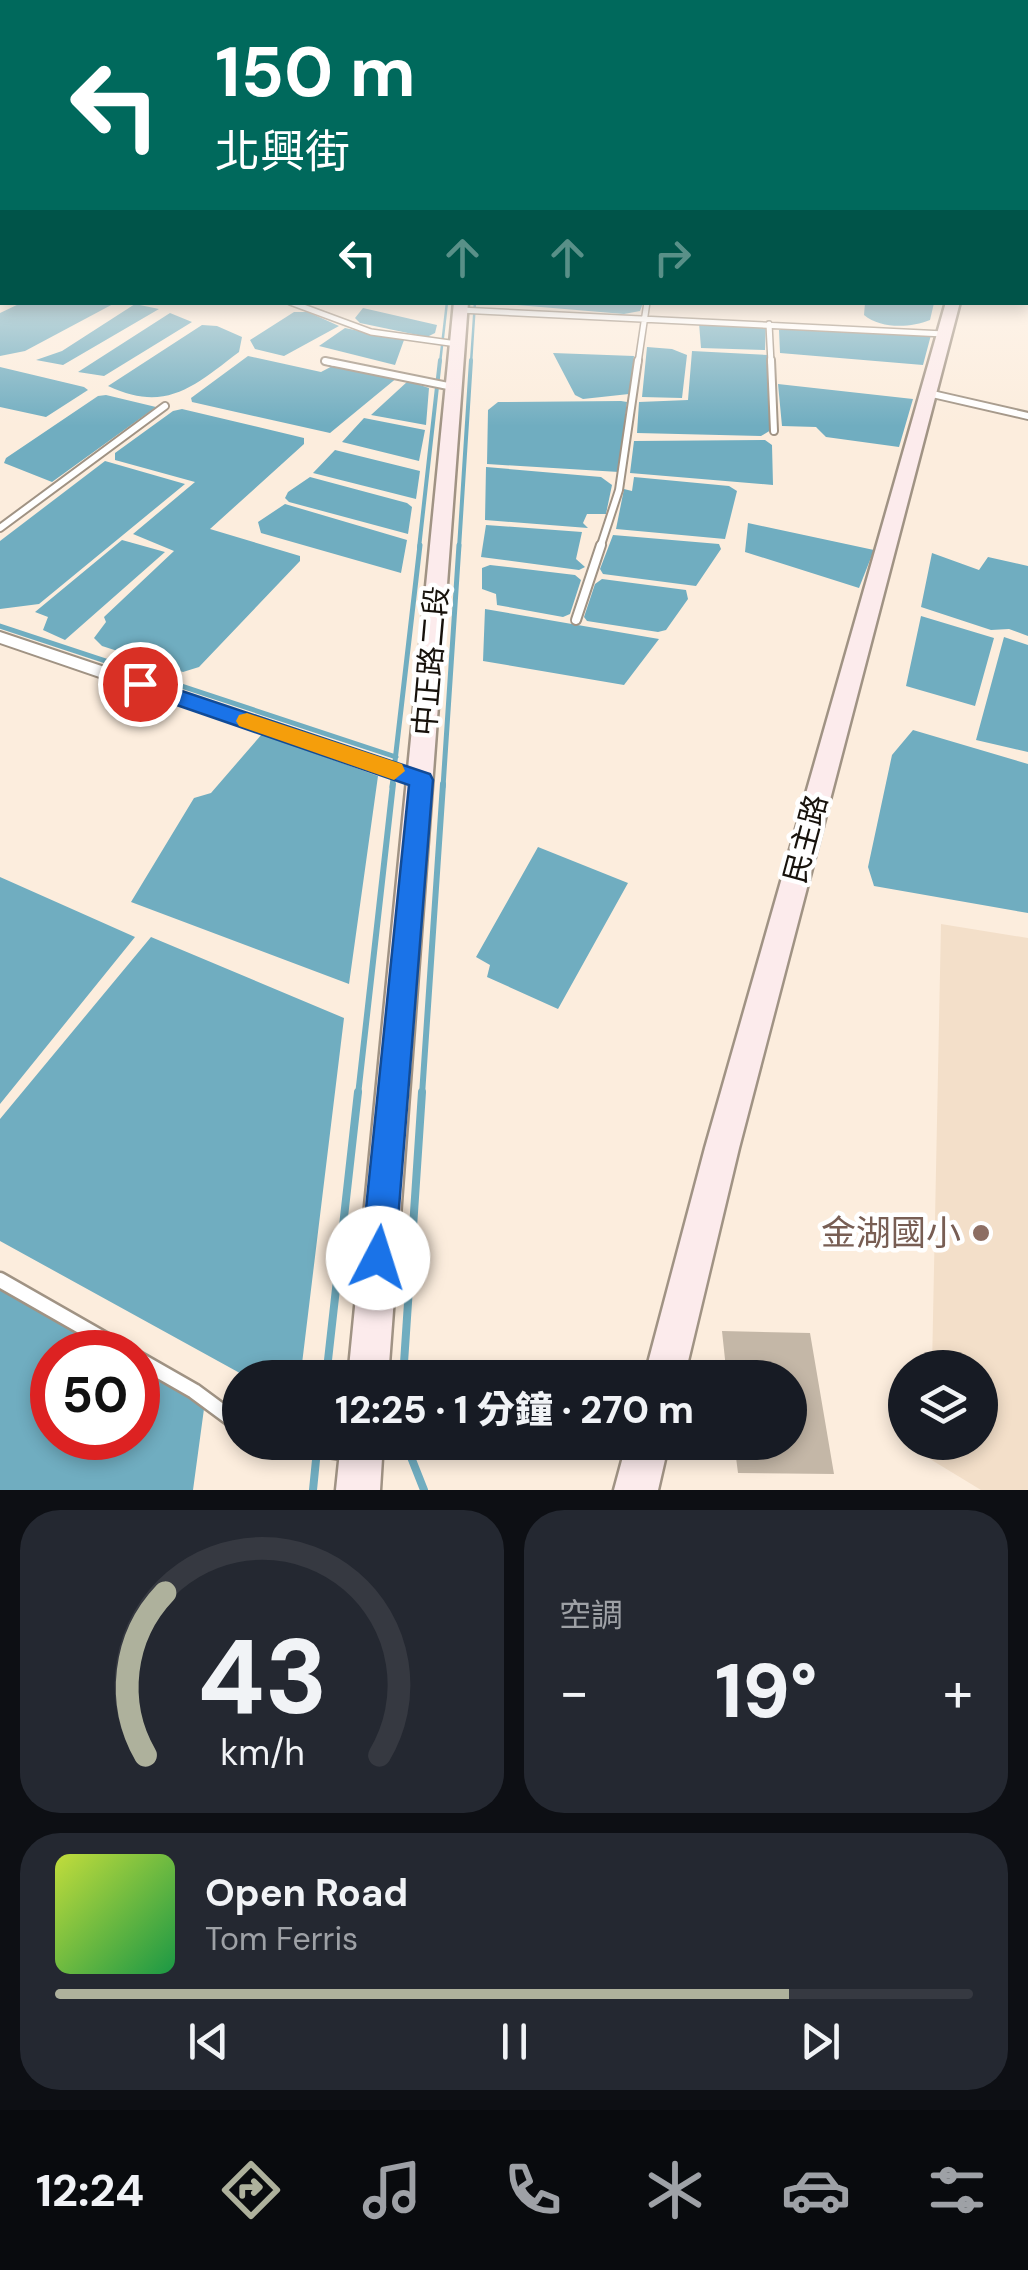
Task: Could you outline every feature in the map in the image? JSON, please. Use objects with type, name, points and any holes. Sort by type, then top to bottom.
[{"type":"street","name":"民主路","points":[[669,1360],[722,1148],[952,305]]},
{"type":"street","name":"中正路二段","points":[[370,1360],[461,306]]},
{"type":"street","points":[[0,636],[421,780]]},
{"type":"street","points":[[636,1490],[644,1460]]},
{"type":"lane","points":[[296,305],[332,324],[429,343],[457,344]]},
{"type":"lane","points":[[576,620],[620,490],[646,305]]},
{"type":"lane","points":[[461,306],[944,334]]},
{"type":"lane","points":[[769,324],[774,432]]},
{"type":"lane","points":[[325,361],[453,387]]},
{"type":"lane","points":[[928,393],[1028,416]]},
{"type":"lane","points":[[0,528],[165,406]]},
{"type":"lane","points":[[0,1280],[88,1330]]},
{"type":"lane","points":[[160,1372],[222,1412]]},
{"type":"shaded area","name":"金湖國小","points":[[941,924],[1028,938],[1028,1490],[981,1490],[932,1460],[998,1460],[998,1350],[932,1350]]},
{"type":"water","points":[[17,305],[111,305],[25,351],[0,356],[0,313]]},
{"type":"water","points":[[133,305],[159,309],[63,365],[36,360],[62,351]]},
{"type":"water","points":[[517,305],[642,305],[640,311],[624,314]]},
{"type":"water","points":[[865,305],[934,305],[930,320],[914,325],[879,323],[864,315]]},
{"type":"water","points":[[363,308],[437,325],[435,333],[427,337],[360,323],[355,318]]},
{"type":"water","points":[[294,312],[308,312],[339,326],[284,356],[255,349],[250,340]]},
{"type":"water","points":[[170,313],[192,322],[104,376],[78,372]]},
{"type":"water","points":[[699,323],[766,325],[765,350],[701,348]]},
{"type":"water","points":[[202,325],[217,326],[242,337],[239,352],[193,385],[163,396],[128,394],[108,386]]},
{"type":"water","points":[[789,327],[931,335],[923,365],[780,353],[779,330]]},
{"type":"water","points":[[345,328],[404,340],[395,365],[319,346]]},
{"type":"water","points":[[647,347],[687,355],[682,398],[642,397]]},
{"type":"water","points":[[692,351],[768,355],[771,430],[761,436],[637,433],[639,402],[688,400]]},
{"type":"water","points":[[553,353],[634,356],[629,394],[583,399],[575,395]]},
{"type":"water","points":[[248,356],[321,372],[340,362],[398,377],[330,433],[192,402],[191,398]]},
{"type":"water","points":[[0,367],[88,390],[46,417],[0,407]]},
{"type":"water","points":[[408,381],[429,388],[426,425],[371,415]]},
{"type":"water","points":[[778,384],[913,399],[899,447],[826,437],[816,427],[782,426]]},
{"type":"water","points":[[98,396],[156,407],[52,482],[4,463]]},
{"type":"water","points":[[498,402],[627,402],[619,472],[487,464],[488,410]]},
{"type":"water","points":[[182,409],[304,438],[304,444],[210,529],[300,556],[300,561],[199,667],[183,672],[102,646],[94,638],[106,622],[104,617],[174,551],[133,534],[195,482],[115,460],[115,453],[173,411]]},
{"type":"water","points":[[364,418],[425,430],[419,461],[342,442]]},
{"type":"water","points":[[765,440],[772,445],[773,485],[630,473],[634,441]]},
{"type":"water","points":[[335,450],[420,471],[416,499],[313,473]]},
{"type":"water","points":[[105,461],[185,484],[39,604],[0,609],[0,541]]},
{"type":"water","points":[[486,467],[601,477],[612,485],[606,514],[587,514],[583,523],[588,528],[485,520]]},
{"type":"water","points":[[310,477],[407,503],[412,507],[408,534],[285,498]]},
{"type":"water","points":[[634,477],[729,486],[737,491],[725,539],[616,529],[624,489],[632,491]]},
{"type":"water","points":[[285,504],[407,540],[401,573],[261,533],[258,522]]},
{"type":"water","points":[[748,523],[874,550],[859,588],[745,552]]},
{"type":"water","points":[[486,525],[582,532],[576,559],[585,567],[579,570],[481,557]]},
{"type":"water","points":[[613,535],[719,544],[721,549],[696,586],[603,574],[600,569]]},
{"type":"water","points":[[122,540],[165,552],[65,640],[43,630],[48,617],[35,612]]},
{"type":"water","points":[[932,553],[979,570],[988,557],[1028,566],[1028,636],[1009,629],[991,630],[921,607]]},
{"type":"water","points":[[490,565],[575,575],[581,580],[570,614],[563,617],[497,605],[496,594],[482,589],[482,568]]},
{"type":"water","points":[[602,579],[686,590],[688,599],[666,630],[658,632],[587,621],[584,617],[595,584]]},
{"type":"water","points":[[485,609],[659,639],[624,685],[483,661]]},
{"type":"water","points":[[921,616],[994,638],[975,706],[906,686]]},
{"type":"water","points":[[1004,637],[1028,645],[1028,752],[976,740]]},
{"type":"water","points":[[913,730],[1028,764],[1028,913],[874,886],[868,867],[892,755]]},
{"type":"water","points":[[262,734],[378,776],[349,984],[131,902],[194,798],[211,793]]},
{"type":"water","points":[[538,847],[628,883],[558,1009],[487,977],[490,965],[476,957]]},
{"type":"water","points":[[0,877],[135,937],[0,1104]]},
{"type":"water","points":[[151,937],[344,1018],[302,1360],[222,1360],[222,1363],[0,1241],[0,1119]]},
{"type":"water","points":[[0,1274],[97,1330],[30,1330],[30,1460],[160,1460],[160,1367],[206,1394],[193,1490],[0,1490]]},
{"type":"building","points":[[722,1331],[810,1333],[834,1474],[738,1473],[736,1460],[807,1460],[807,1360],[725,1360]]},
{"type":"waterway","points":[[440,363],[447,305]]},
{"type":"waterway","points":[[471,363],[475,305]]},
{"type":"waterway","points":[[419,548],[440,360]]},
{"type":"waterway","points":[[459,548],[471,360]]},
{"type":"waterway","points":[[395,757],[420,545]]},
{"type":"waterway","points":[[443,787],[459,545]]},
{"type":"waterway","points":[[0,626],[395,757]]},
{"type":"waterway","points":[[392,787],[395,757]]},
{"type":"waterway","points":[[358,1095],[393,784]]},
{"type":"waterway","points":[[422,1095],[443,784]]},
{"type":"waterway","points":[[328,1360],[358,1092]]},
{"type":"waterway","points":[[404,1360],[422,1092]]},
{"type":"waterway","points":[[313,1490],[316,1460]]},
{"type":"waterway","points":[[412,1460],[424,1490]]},
{"type":"slow traffic","points":[[247,721],[394,771]]},
{"type":"place","name":"金湖國小","points":[[981,1233]]},
{"type":"route","points":[[140,684],[421,780],[378,1258]]}]
